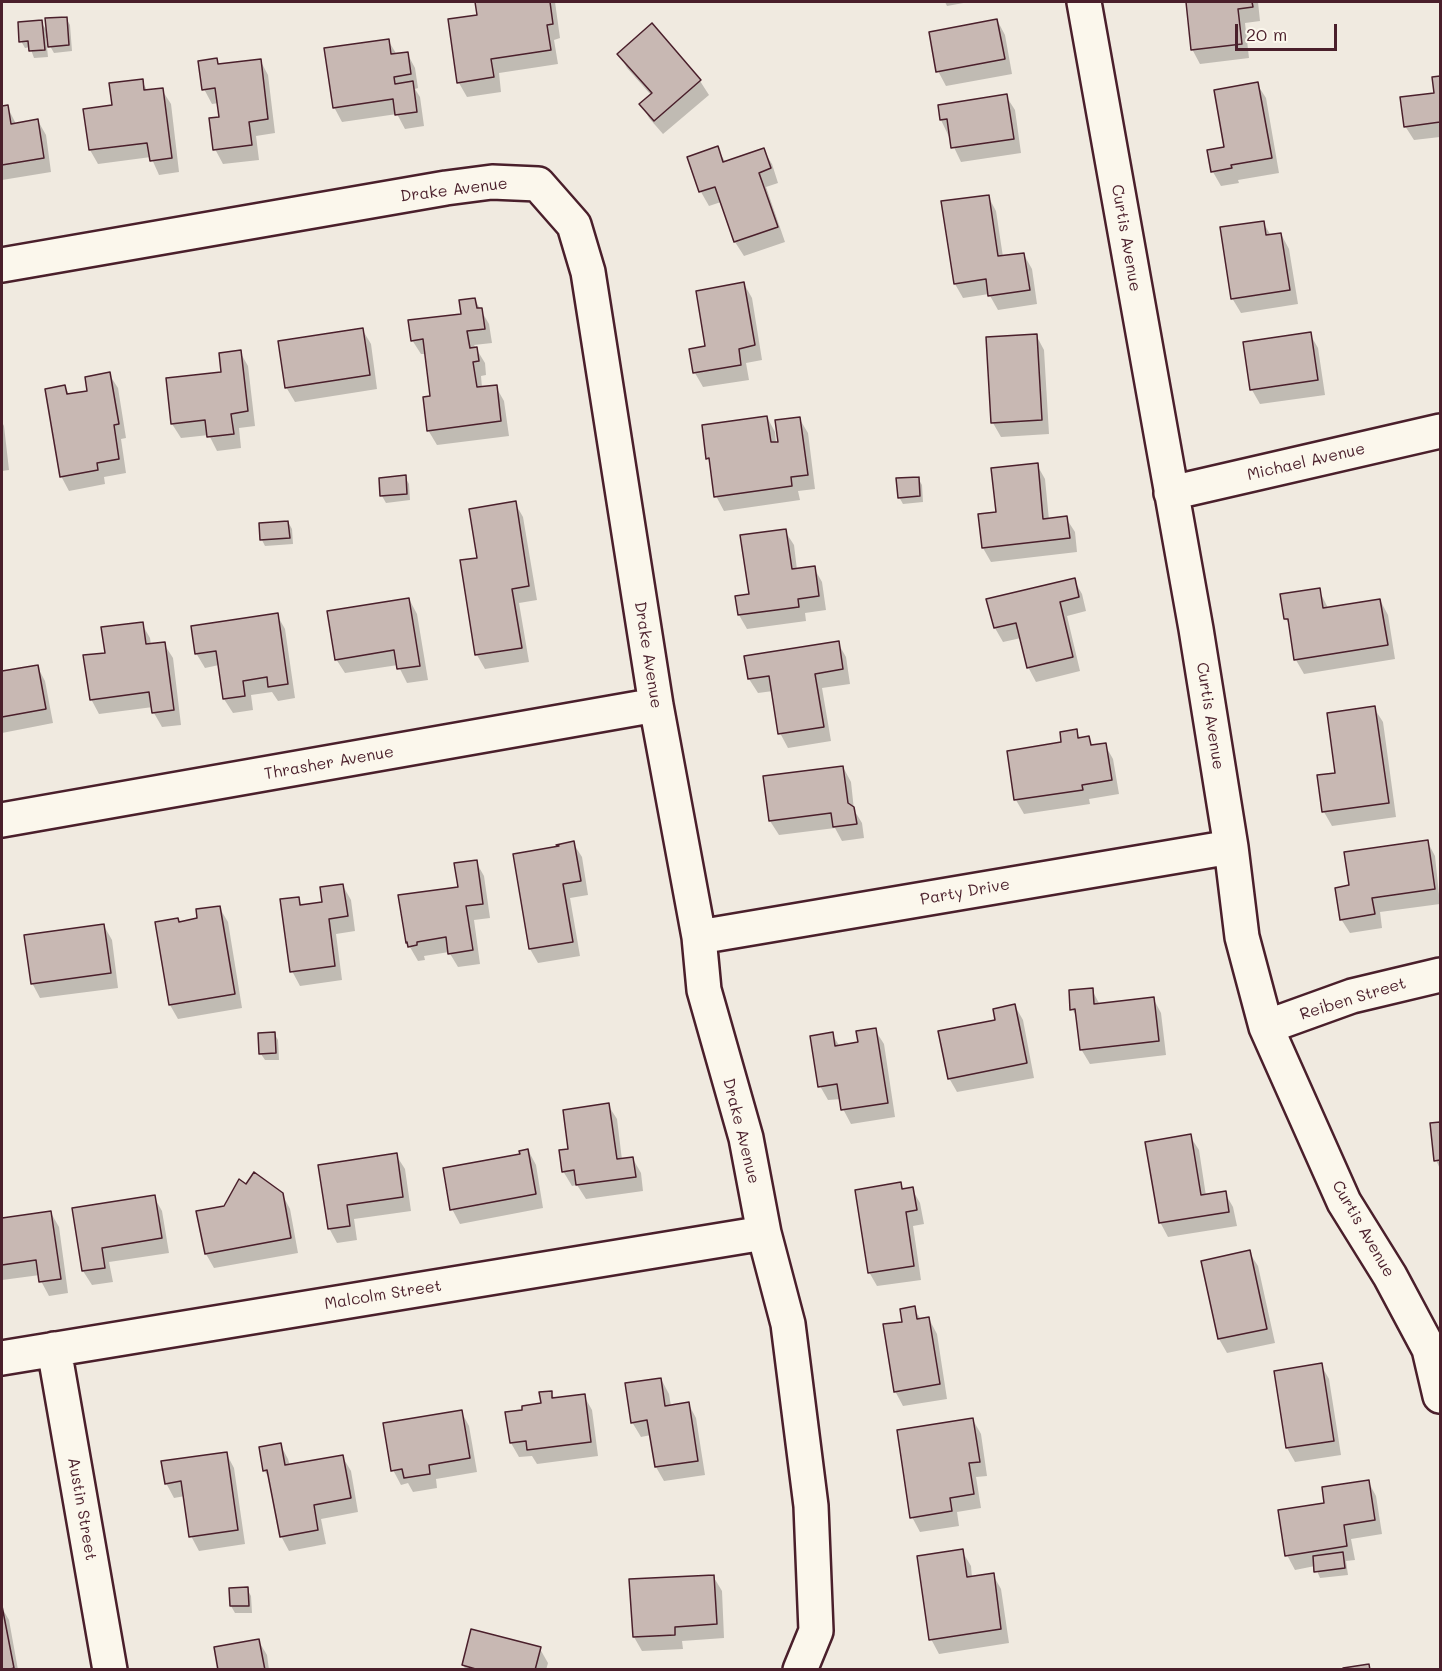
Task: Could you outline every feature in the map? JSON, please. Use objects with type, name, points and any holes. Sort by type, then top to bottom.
[{"type":"street","name":"Curtis Avenue","points":[[1084,2],[1196,629],[1231,847],[1242,937],[1266,1027],[1344,1202],[1390,1275],[1429,1349],[1440,1396]]},
{"type":"street","name":"Drake Avenue","points":[[2,265],[492,182],[538,184],[574,225],[588,272],[656,705],[699,937],[704,990],[746,1138],[764,1233],[788,1324],[811,1506],[816,1631],[800,1670]]},
{"type":"street","name":"Michael Avenue","points":[[1171,493],[1440,431]]},
{"type":"street","name":"Thrasher Avenue","points":[[2,820],[656,705]]},
{"type":"street","name":"Party Drive","points":[[699,937],[1231,847]]},
{"type":"street","name":"Reiben Street","points":[[1266,1027],[1352,996],[1440,975]]},
{"type":"street","name":"Malcolm Street","points":[[2,1358],[764,1233]]},
{"type":"street","name":"Austin Street","points":[[54,1349],[110,1670]]},
{"type":"building","points":[[475,2],[550,2],[553,24],[547,25],[551,50],[491,59],[494,77],[457,83],[448,19],[477,15]]},
{"type":"building","points":[[1186,2],[1252,2],[1253,7],[1238,9],[1242,44],[1191,50]]},
{"type":"building","points":[[67,17],[69,45],[48,47],[45,18]]},
{"type":"building","points":[[997,19],[1005,59],[936,72],[929,32]]},
{"type":"building","points":[[42,20],[45,50],[29,51],[28,41],[19,42],[18,22]]},
{"type":"building","points":[[652,23],[701,80],[654,121],[639,104],[652,93],[617,54]]},
{"type":"building","points":[[389,39],[391,54],[408,52],[411,74],[394,77],[395,84],[413,81],[417,112],[395,115],[393,99],[333,108],[324,48]]},
{"type":"building","points":[[217,58],[218,64],[261,59],[268,119],[249,122],[252,145],[213,150],[209,118],[219,117],[215,88],[202,90],[198,61]]},
{"type":"building","points":[[1440,76],[1440,122],[1404,127],[1400,97],[1434,93],[1432,77]]},
{"type":"building","points":[[143,79],[144,90],[163,88],[172,158],[150,161],[147,143],[89,150],[83,109],[112,105],[109,83]]},
{"type":"building","points":[[1258,82],[1272,158],[1231,165],[1232,168],[1211,172],[1207,150],[1224,147],[1214,90]]},
{"type":"building","points":[[1007,94],[1014,139],[951,148],[947,119],[940,120],[938,105]]},
{"type":"building","points":[[8,105],[11,124],[38,119],[44,158],[2,165],[2,106]]},
{"type":"building","points":[[718,146],[723,162],[764,148],[771,168],[759,173],[778,227],[734,242],[715,187],[699,192],[687,157]]},
{"type":"building","points":[[989,195],[998,256],[1024,253],[1030,290],[988,296],[986,279],[954,284],[941,201]]},
{"type":"building","points":[[1264,221],[1266,235],[1281,233],[1290,290],[1231,299],[1220,227]]},
{"type":"building","points":[[744,282],[755,345],[739,349],[741,365],[693,373],[689,349],[705,346],[696,291]]},
{"type":"building","points":[[475,298],[477,308],[482,308],[485,329],[467,331],[470,348],[477,347],[479,361],[473,362],[477,387],[497,385],[501,421],[427,431],[423,397],[430,396],[423,339],[411,341],[408,320],[461,314],[459,300]]},
{"type":"building","points":[[363,328],[370,375],[285,388],[278,341]]},
{"type":"building","points":[[1311,332],[1318,380],[1250,390],[1243,342]]},
{"type":"building","points":[[1037,334],[1042,420],[991,423],[986,337]]},
{"type":"building","points":[[241,350],[248,411],[231,414],[234,434],[207,437],[205,420],[171,424],[166,378],[221,372],[219,353]]},
{"type":"building","points":[[110,372],[119,424],[114,425],[119,459],[97,463],[98,470],[60,477],[45,389],[65,385],[67,394],[87,391],[85,377]]},
{"type":"building","points":[[767,416],[771,442],[778,442],[775,420],[800,417],[808,475],[791,477],[792,486],[714,497],[702,425]]},
{"type":"building","points":[[1038,463],[1043,519],[1067,516],[1070,538],[982,548],[978,514],[996,512],[991,468]]},
{"type":"building","points":[[406,475],[407,494],[380,496],[379,478]]},
{"type":"building","points":[[919,477],[920,496],[898,498],[896,478]]},
{"type":"building","points":[[516,501],[529,586],[512,589],[522,648],[475,655],[460,560],[477,558],[469,509]]},
{"type":"building","points":[[288,521],[290,538],[260,540],[259,523]]},
{"type":"building","points":[[786,529],[792,569],[815,566],[819,596],[798,599],[799,607],[738,615],[735,596],[749,594],[740,535]]},
{"type":"building","points":[[1075,578],[1079,597],[1060,602],[1073,657],[1027,668],[1016,623],[994,628],[986,599]]},
{"type":"building","points":[[1320,588],[1323,608],[1380,599],[1388,645],[1294,660],[1288,619],[1284,619],[1280,594]]},
{"type":"building","points":[[409,598],[420,666],[397,669],[394,650],[335,660],[327,611]]},
{"type":"building","points":[[278,613],[288,684],[268,687],[267,677],[243,681],[245,696],[223,699],[216,651],[195,654],[191,626]]},
{"type":"building","points":[[143,622],[146,644],[165,642],[174,710],[152,713],[149,692],[90,700],[83,655],[105,653],[101,627]]},
{"type":"building","points":[[839,641],[843,669],[815,674],[824,727],[778,734],[769,676],[748,679],[744,656]]},
{"type":"building","points":[[38,665],[46,709],[2,717],[2,671]]},
{"type":"building","points":[[1375,706],[1389,803],[1322,812],[1317,775],[1335,773],[1327,713]]},
{"type":"building","points":[[1077,729],[1078,738],[1089,736],[1091,745],[1106,743],[1112,780],[1082,785],[1083,790],[1014,800],[1007,751],[1061,742],[1060,732]]},
{"type":"building","points":[[843,766],[848,803],[854,807],[857,824],[833,827],[831,813],[769,821],[763,776]]},
{"type":"building","points":[[1428,840],[1435,889],[1372,898],[1375,914],[1340,920],[1335,888],[1349,885],[1344,852]]},
{"type":"building","points":[[574,841],[581,881],[563,884],[573,942],[529,949],[513,854]]},
{"type":"building","points":[[477,860],[483,904],[466,906],[473,950],[448,954],[446,937],[417,942],[417,945],[408,947],[398,895],[458,887],[454,863]]},
{"type":"building","points":[[343,884],[348,916],[329,919],[335,966],[290,972],[280,899],[299,897],[300,905],[322,902],[320,887]]},
{"type":"building","points":[[220,906],[235,994],[169,1005],[155,922],[178,918],[179,922],[197,918],[196,909]]},
{"type":"building","points":[[104,924],[111,973],[31,984],[24,935]]},
{"type":"building","points":[[1093,988],[1094,1004],[1154,997],[1159,1041],[1080,1050],[1075,1009],[1070,1010],[1069,990]]},
{"type":"building","points":[[1015,1004],[1027,1063],[948,1079],[938,1031],[995,1020],[993,1009]]},
{"type":"building","points":[[876,1028],[888,1103],[841,1110],[837,1084],[818,1087],[810,1036],[833,1032],[835,1046],[858,1042],[856,1031]]},
{"type":"building","points":[[275,1032],[276,1053],[259,1054],[258,1033]]},
{"type":"building","points":[[609,1103],[617,1159],[633,1157],[636,1177],[576,1185],[574,1170],[562,1172],[559,1150],[568,1149],[563,1110]]},
{"type":"building","points":[[1440,1122],[1440,1160],[1434,1161],[1430,1123]]},
{"type":"building","points":[[1191,1134],[1201,1195],[1226,1191],[1229,1212],[1159,1223],[1145,1142]]},
{"type":"building","points":[[528,1149],[536,1194],[450,1210],[443,1168],[520,1154],[519,1151]]},
{"type":"building","points":[[397,1153],[403,1197],[347,1205],[350,1226],[328,1229],[318,1165]]},
{"type":"building","points":[[254,1172],[283,1193],[291,1238],[205,1254],[196,1211],[224,1206],[239,1179],[246,1184]]},
{"type":"building","points":[[901,1182],[902,1189],[913,1187],[917,1210],[906,1212],[914,1266],[868,1273],[855,1190]]},
{"type":"building","points":[[155,1195],[162,1238],[102,1248],[105,1268],[82,1271],[72,1208]]},
{"type":"building","points":[[51,1211],[61,1279],[39,1282],[36,1260],[2,1265],[2,1218]]},
{"type":"building","points":[[1250,1250],[1267,1329],[1218,1339],[1201,1261]]},
{"type":"building","points":[[915,1306],[917,1319],[929,1317],[940,1384],[894,1392],[883,1324],[902,1322],[900,1309]]},
{"type":"building","points":[[1322,1363],[1334,1441],[1286,1448],[1274,1371]]},
{"type":"building","points":[[661,1378],[665,1406],[689,1402],[698,1461],[655,1467],[647,1420],[631,1423],[625,1383]]},
{"type":"building","points":[[552,1391],[552,1398],[585,1394],[591,1442],[527,1450],[526,1441],[510,1443],[505,1412],[522,1410],[522,1406],[541,1403],[539,1392]]},
{"type":"building","points":[[462,1410],[470,1458],[429,1465],[430,1474],[404,1478],[402,1469],[391,1471],[383,1423]]},
{"type":"building","points":[[973,1418],[980,1462],[969,1463],[974,1494],[950,1498],[952,1511],[910,1518],[897,1430]]},
{"type":"building","points":[[281,1443],[285,1465],[343,1455],[351,1498],[314,1505],[318,1530],[280,1537],[267,1470],[263,1471],[259,1447]]},
{"type":"building","points":[[227,1452],[238,1530],[189,1537],[181,1481],[165,1484],[161,1461]]},
{"type":"building","points":[[1369,1480],[1375,1520],[1344,1525],[1347,1546],[1285,1556],[1278,1510],[1324,1503],[1322,1487]]},
{"type":"building","points":[[963,1549],[967,1577],[994,1573],[1001,1629],[929,1640],[917,1556]]},
{"type":"building","points":[[1343,1552],[1345,1568],[1314,1572],[1313,1556]]},
{"type":"building","points":[[714,1575],[717,1624],[675,1627],[675,1635],[633,1637],[629,1579]]},
{"type":"building","points":[[248,1587],[249,1606],[230,1606],[229,1588]]},
{"type":"building","points":[[2,1606],[14,1668],[7,1670],[2,1670]]},
{"type":"building","points":[[471,1629],[541,1647],[535,1670],[479,1670],[462,1665]]},
{"type":"building","points":[[259,1639],[265,1670],[218,1670],[214,1647]]},
{"type":"building","points":[[1369,1664],[1370,1670],[1343,1670],[1343,1668]]}]
